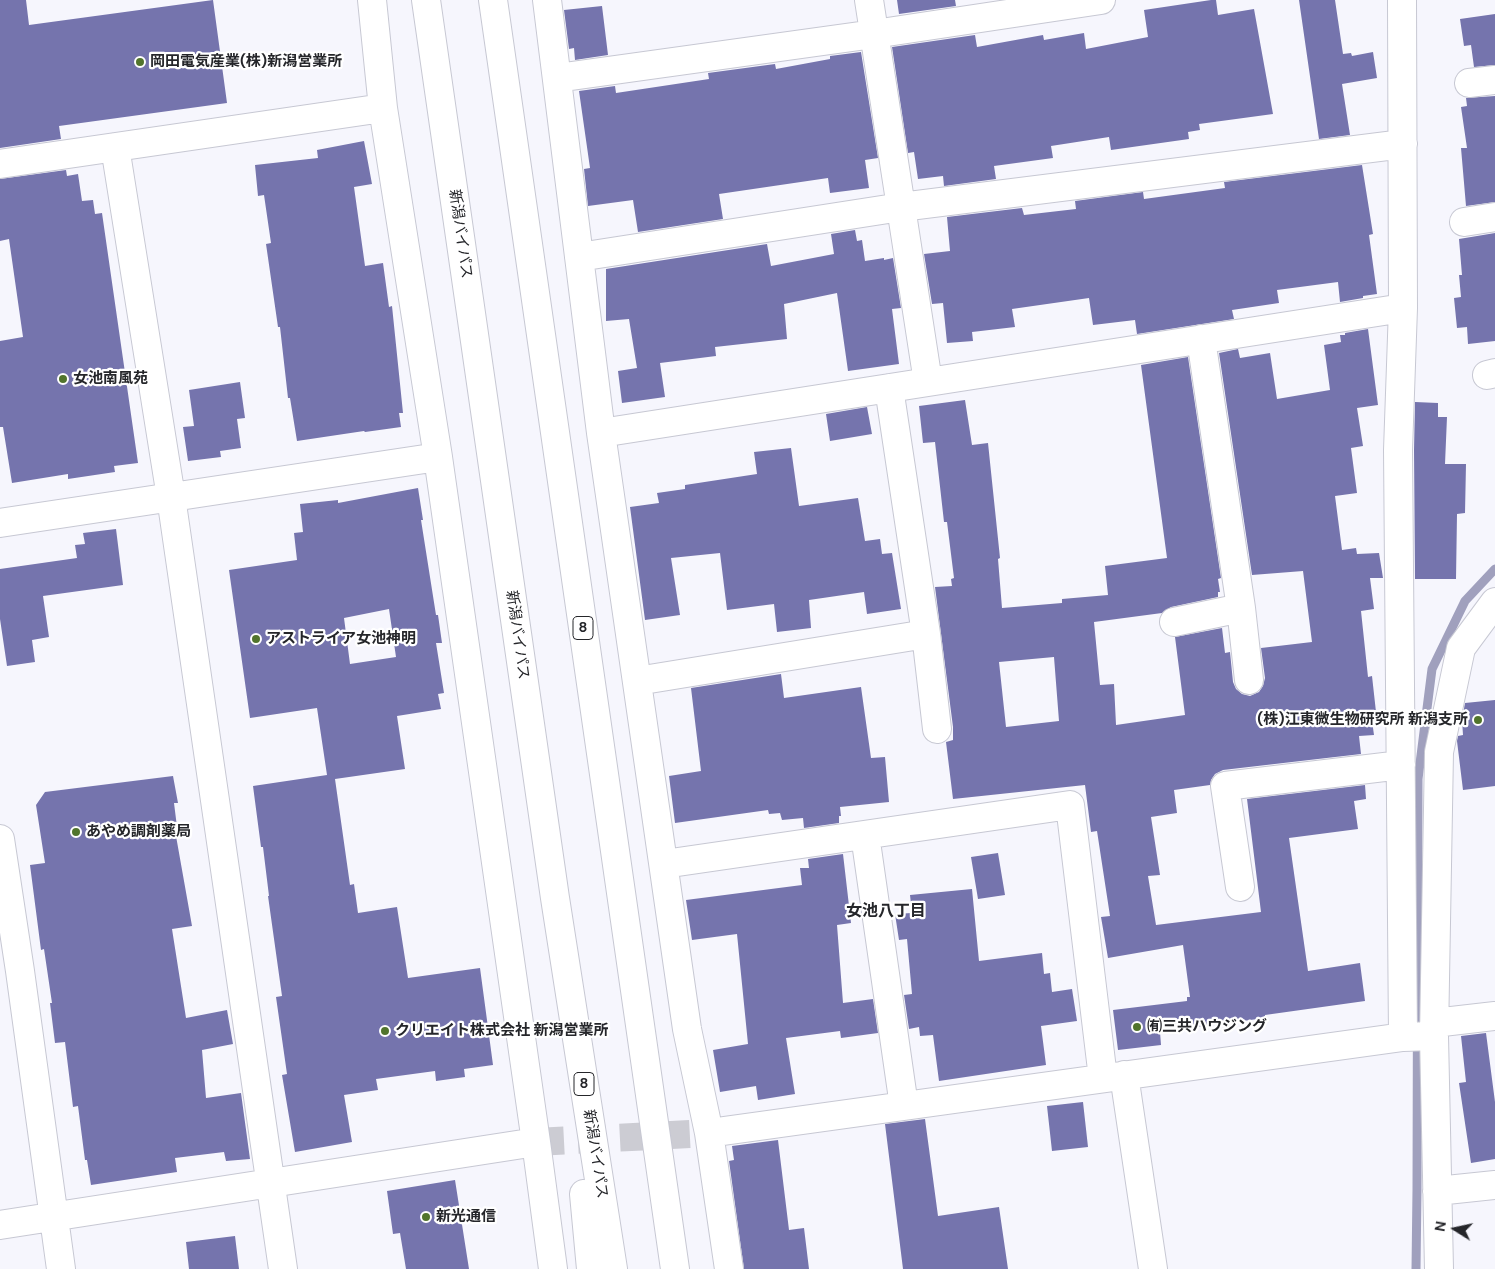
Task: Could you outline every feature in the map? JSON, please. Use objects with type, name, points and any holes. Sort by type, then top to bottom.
[{"type":"main road","points":[[372,0],[384,108],[438,457],[553,1269]]},
{"type":"main road","name":"新潟バイパス","points":[[426,0],[555,898],[613,1269]]},
{"type":"main road","name":"8","points":[[493,0],[674,1265]]},
{"type":"main road","points":[[548,0],[601,433],[687,1029],[709,1133],[729,1269]]},
{"type":"main road","points":[[869,0],[928,382]]},
{"type":"main road","points":[[557,78],[1101,0]]},
{"type":"main road","points":[[1402,0],[1403,308],[1398,450],[1403,1037]]},
{"type":"main road","points":[[0,164],[384,108]]},
{"type":"main road","points":[[579,256],[901,207],[1402,144]]},
{"type":"main road","points":[[115,147],[171,497],[283,1269]]},
{"type":"main road","points":[[1464,222],[1495,218]]},
{"type":"main road","points":[[601,433],[1403,308]]},
{"type":"main road","points":[[1201,339],[1241,608],[1249,680]]},
{"type":"main road","points":[[889,388],[926,634],[937,730]]},
{"type":"main road","points":[[0,522],[438,457]]},
{"type":"main road","points":[[1439,1269],[1434,1030],[1440,752],[1462,648],[1495,602]]},
{"type":"main road","points":[[1174,622],[1241,608]]},
{"type":"main road","points":[[637,681],[926,634]]},
{"type":"main road","points":[[1240,887],[1225,786],[1401,765]]},
{"type":"main road","points":[[664,864],[1070,805],[1114,1076],[1153,1269]]},
{"type":"main road","points":[[865,835],[904,1106]]},
{"type":"main road","points":[[0,839],[61,1269]]},
{"type":"main road","points":[[555,898],[591,1269]]},
{"type":"main road","points":[[709,1133],[1403,1037],[1495,1016]]},
{"type":"main road","points":[[0,1225],[536,1142]]},
{"type":"main road","points":[[1437,1191],[1495,1185]]},
{"type":"building","name":"岡田電気産業(株)新潟営業所","points":[[0,0],[26,0],[29,25],[213,0],[227,103],[59,126],[61,139],[0,148]]},
{"type":"building","points":[[897,0],[955,0],[956,6],[899,14]]},
{"type":"building","points":[[1216,0],[1218,15],[1254,9],[1273,114],[1199,124],[1200,130],[1188,132],[1189,139],[1111,150],[1109,137],[1051,146],[1053,158],[994,166],[996,179],[944,186],[943,176],[918,179],[914,152],[908,153],[892,47],[975,35],[977,47],[1043,35],[1044,40],[1084,33],[1086,49],[1148,37],[1144,10]]},
{"type":"building","points":[[1299,0],[1335,0],[1343,54],[1351,53],[1352,56],[1373,52],[1377,78],[1342,84],[1350,135],[1319,139]]},
{"type":"building","points":[[602,6],[608,55],[575,60],[574,48],[569,49],[564,10]]},
{"type":"building","points":[[1495,14],[1495,65],[1474,67],[1471,45],[1464,46],[1460,19]]},
{"type":"building","points":[[861,52],[878,158],[865,160],[869,188],[830,193],[828,178],[719,194],[723,219],[638,232],[633,200],[588,206],[584,169],[590,168],[579,91],[615,86],[616,93],[709,79],[708,73],[775,64],[776,69],[830,59],[830,56]]},
{"type":"building","points":[[1495,96],[1495,202],[1466,206],[1461,148],[1467,148],[1461,107],[1467,106],[1466,98]]},
{"type":"building","points":[[364,141],[372,184],[354,187],[365,266],[383,263],[389,307],[392,306],[403,413],[399,413],[401,427],[297,441],[290,398],[288,398],[280,327],[278,327],[266,244],[271,243],[264,195],[258,196],[255,165],[318,158],[317,150]]},
{"type":"building","points":[[1362,165],[1373,234],[1369,235],[1377,294],[1340,302],[1338,282],[1277,290],[1279,303],[1232,310],[1234,319],[1137,334],[1135,320],[1093,325],[1089,298],[1012,309],[1015,327],[972,332],[973,341],[947,343],[943,303],[932,304],[924,254],[950,251],[947,217],[1022,208],[1024,215],[1076,209],[1075,201],[1143,192],[1144,199],[1225,188],[1224,182]]},
{"type":"building","name":"女池南風苑","points":[[66,170],[67,176],[78,174],[82,201],[93,200],[95,214],[102,213],[138,463],[114,466],[115,472],[68,479],[68,474],[12,483],[3,427],[0,427],[0,341],[23,337],[9,239],[0,241],[0,179]]},
{"type":"building","points":[[855,230],[857,241],[862,240],[865,261],[893,258],[901,308],[892,309],[899,364],[848,371],[837,293],[784,304],[787,339],[715,347],[716,356],[660,363],[665,397],[622,403],[618,371],[637,368],[629,319],[606,321],[606,269],[767,244],[771,266],[834,254],[831,234]]},
{"type":"building","points":[[1495,233],[1495,341],[1468,344],[1467,327],[1457,328],[1454,298],[1461,297],[1459,275],[1462,275],[1459,239]]},
{"type":"building","points":[[1368,329],[1378,405],[1357,408],[1363,446],[1351,448],[1357,493],[1335,496],[1342,550],[1356,548],[1357,554],[1379,553],[1383,578],[1370,578],[1374,609],[1361,611],[1368,677],[1372,676],[1377,721],[1372,721],[1374,735],[1359,736],[1361,754],[1223,770],[1215,774],[1210,785],[1174,790],[1177,813],[1151,817],[1160,875],[1148,876],[1156,925],[1261,912],[1247,799],[1365,785],[1366,799],[1354,801],[1358,829],[1289,838],[1308,971],[1360,963],[1365,1001],[1265,1015],[1265,1018],[1160,1032],[1161,1045],[1118,1050],[1113,1010],[1187,1001],[1187,997],[1190,997],[1183,945],[1108,958],[1101,917],[1110,916],[1097,831],[1091,832],[1085,785],[953,799],[946,742],[953,740],[953,727],[935,587],[952,586],[951,579],[954,578],[947,522],[944,522],[935,442],[923,443],[919,406],[965,400],[972,445],[988,443],[1000,558],[998,559],[1002,608],[1062,603],[1062,599],[1108,595],[1105,566],[1167,558],[1141,365],[1188,357],[1221,578],[1218,579],[1220,592],[1218,592],[1218,597],[1171,607],[1162,613],[1094,622],[1100,685],[1114,684],[1116,725],[1185,715],[1175,637],[1222,628],[1225,653],[1230,652],[1233,682],[1236,689],[1242,694],[1250,696],[1259,692],[1265,678],[1261,648],[1312,642],[1303,571],[1252,575],[1219,353],[1238,349],[1240,358],[1270,353],[1277,399],[1330,390],[1324,345],[1341,342],[1340,335],[1345,335],[1345,333]],"holes":[[[1054,657],[1059,721],[1006,727],[999,662]]]},
{"type":"building","points":[[240,382],[245,418],[237,419],[241,448],[220,451],[221,457],[188,461],[183,427],[194,426],[189,390]]},
{"type":"building","points":[[1415,402],[1438,403],[1438,417],[1447,417],[1445,464],[1466,464],[1465,513],[1457,514],[1456,579],[1415,579]]},
{"type":"building","points":[[867,407],[872,434],[830,441],[826,414]]},
{"type":"building","points":[[791,448],[799,506],[858,498],[865,541],[880,539],[882,554],[892,553],[901,609],[867,614],[864,592],[809,600],[811,628],[777,632],[774,604],[727,610],[720,553],[671,558],[680,615],[645,620],[630,507],[659,503],[657,493],[685,489],[685,485],[757,474],[754,452]]},
{"type":"building","points":[[418,488],[423,520],[421,520],[442,643],[436,643],[444,693],[438,694],[441,709],[397,716],[405,769],[335,779],[350,885],[354,884],[358,913],[397,907],[408,978],[480,968],[493,1065],[464,1069],[465,1077],[436,1081],[435,1071],[376,1079],[378,1090],[344,1095],[352,1142],[295,1152],[282,1075],[287,1074],[276,997],[282,996],[263,847],[261,847],[253,786],[327,775],[317,708],[250,718],[229,570],[297,560],[294,533],[303,532],[300,504],[338,500],[338,503]],"holes":[[[389,609],[396,657],[350,664],[344,618]]]},
{"type":"building","points":[[116,529],[123,585],[43,596],[49,637],[32,640],[35,662],[7,666],[0,619],[0,569],[77,558],[75,545],[85,544],[83,533]]},
{"type":"building","points":[[781,674],[784,698],[861,687],[871,758],[885,757],[889,802],[840,807],[841,816],[839,816],[839,823],[804,828],[803,818],[782,820],[780,813],[769,814],[768,810],[675,823],[669,776],[701,771],[691,688]]},
{"type":"building","name":"(株)江東微生物研究所 新潟支所","points":[[1495,700],[1495,786],[1463,790],[1457,741],[1458,736],[1463,735],[1462,720],[1465,703]]},
{"type":"building","points":[[173,776],[178,803],[174,803],[178,835],[176,836],[192,926],[172,929],[186,1018],[227,1010],[233,1044],[202,1050],[206,1098],[241,1093],[250,1159],[226,1161],[224,1152],[175,1158],[177,1172],[91,1185],[87,1160],[85,1160],[78,1106],[73,1107],[65,1042],[55,1043],[50,1003],[52,1003],[44,949],[41,950],[30,865],[45,863],[36,805],[45,792]]},
{"type":"building","points":[[998,853],[1005,895],[978,899],[971,857]]},
{"type":"building","points":[[843,854],[851,923],[837,925],[843,1003],[873,999],[878,1033],[841,1038],[840,1031],[786,1038],[795,1094],[758,1100],[756,1086],[720,1092],[713,1050],[748,1044],[737,934],[692,940],[686,900],[802,885],[800,868],[809,868],[808,859]]},
{"type":"building","points":[[972,889],[979,961],[1042,953],[1044,974],[1050,973],[1052,992],[1072,989],[1077,1021],[1041,1026],[1046,1065],[939,1081],[933,1035],[920,1036],[919,1027],[909,1029],[904,995],[912,994],[907,939],[899,940],[895,914],[912,913],[910,895]]},
{"type":"building","points":[[1486,1033],[1495,1102],[1495,1159],[1471,1163],[1459,1083],[1466,1082],[1461,1036]]},
{"type":"building","points":[[1083,1102],[1088,1147],[1052,1151],[1047,1106]]},
{"type":"building","points":[[925,1119],[938,1216],[999,1207],[1008,1269],[903,1269],[885,1124]]},
{"type":"building","points":[[778,1140],[789,1230],[804,1228],[809,1269],[744,1269],[729,1161],[734,1160],[732,1146]]},
{"type":"building","name":"新光通信","points":[[455,1180],[469,1269],[406,1269],[400,1233],[393,1234],[387,1191]]},
{"type":"building","points":[[235,1236],[239,1269],[189,1269],[186,1242]]},
{"type":"waterway","points":[[1416,1269],[1418,779],[1432,669],[1465,601],[1495,569]]},
{"type":"tunnel","points":[[536,1142],[709,1133]]},
{"type":"place","name":"岡田電気産業(株)新潟営業所","points":[[140,62]]},
{"type":"place","name":"女池南風苑","points":[[63,379]]},
{"type":"place","name":"アストライア女池神明","points":[[256,639]]},
{"type":"place","name":"(株)江東微生物研究所 新潟支所","points":[[1478,720]]},
{"type":"place","name":"あやめ調剤薬局","points":[[76,832]]},
{"type":"place","name":"㈲三共ハウジング","points":[[1137,1027]]},
{"type":"place","name":"クリエイト株式会社 新潟営業所","points":[[385,1031]]},
{"type":"place","name":"新光通信","points":[[426,1217]]},
{"type":"district","name":"女池八丁目","points":[[886,912]]}]
